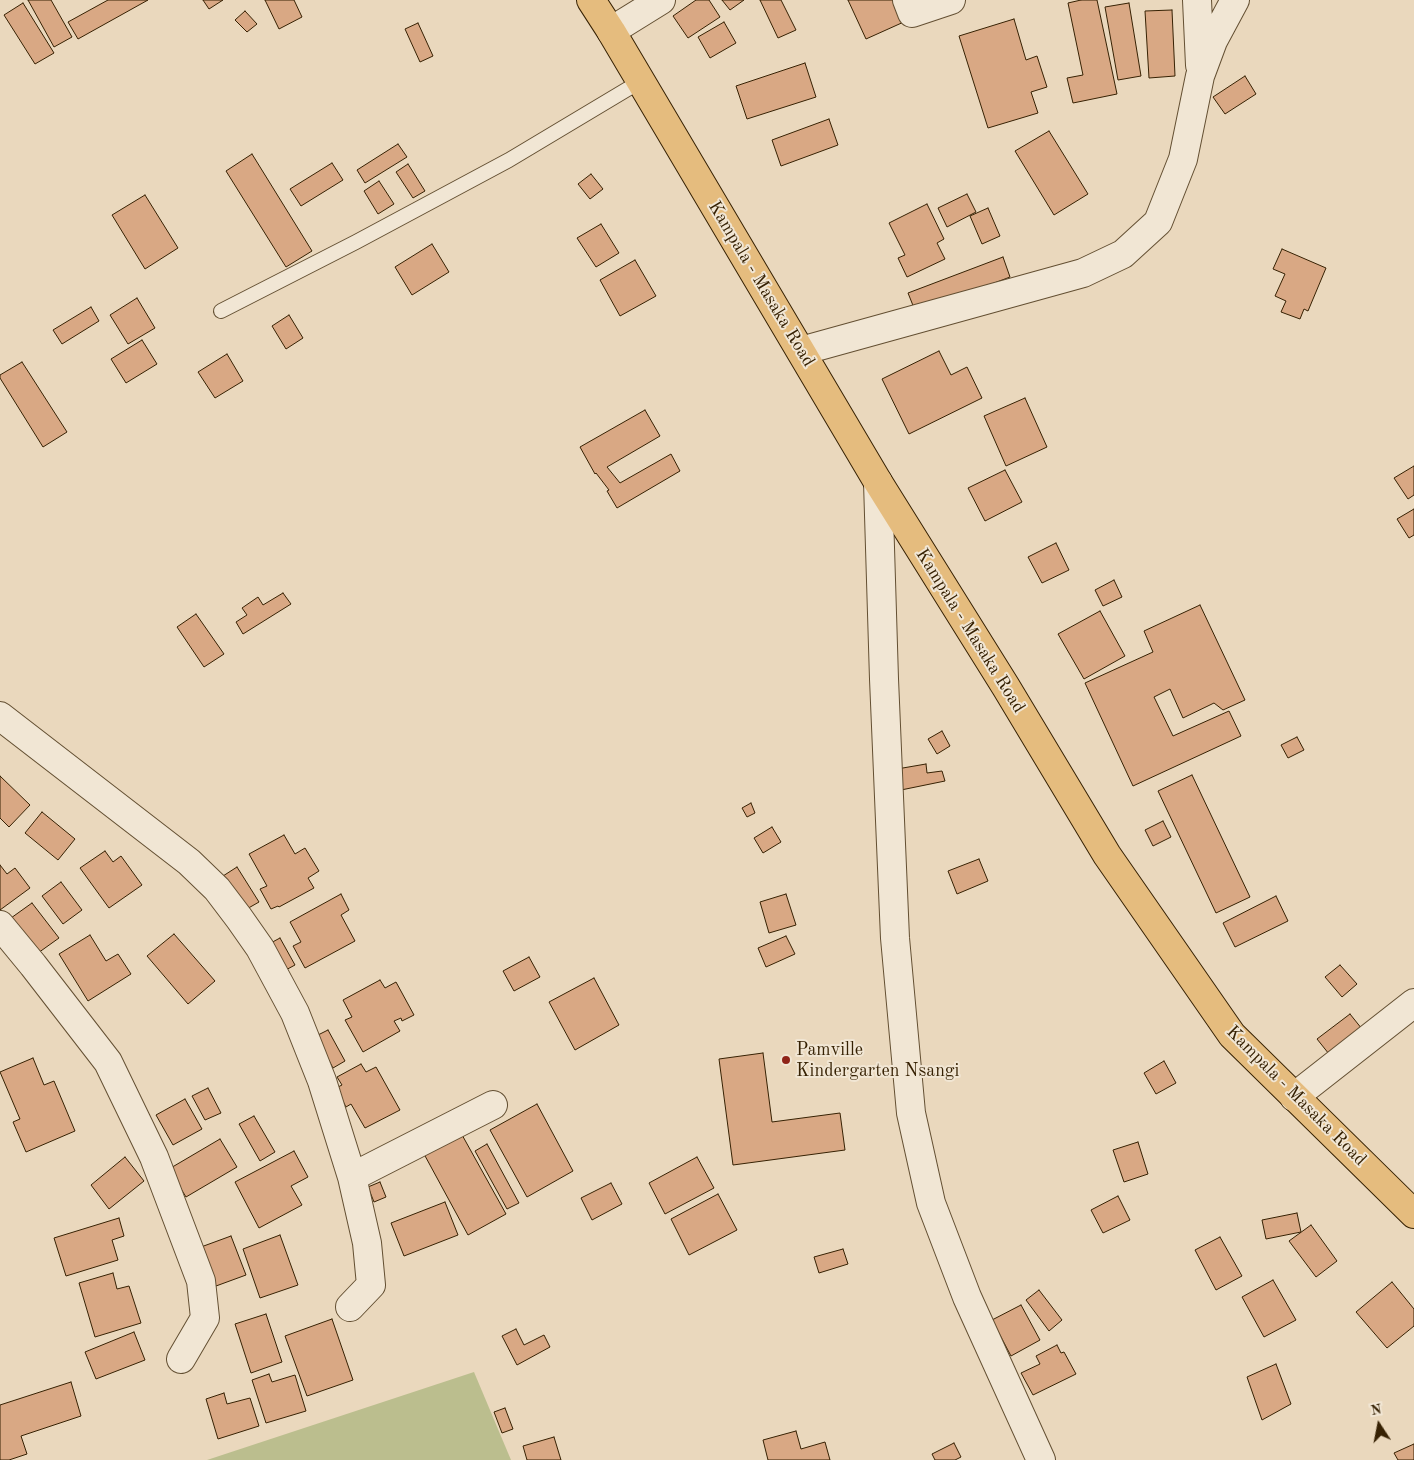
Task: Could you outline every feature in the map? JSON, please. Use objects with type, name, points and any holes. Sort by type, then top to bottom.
[{"type":"main road","name":"Kampala - Masaka Road","points":[[591,0],[641,81],[878,482],[1006,687],[1107,855],[1232,1035],[1414,1214]]},
{"type":"street","points":[[611,31],[661,0]]},
{"type":"street","points":[[907,0],[912,13],[951,0]]},
{"type":"street","points":[[1197,0],[1200,76]]},
{"type":"street","points":[[801,351],[1083,273],[1123,254],[1158,222],[1182,159],[1200,76],[1213,41],[1235,0]]},
{"type":"street","points":[[878,482],[895,938],[911,1113],[930,1203],[967,1297],[1041,1460]]},
{"type":"street","points":[[0,716],[189,862],[228,903],[260,948],[295,1013],[322,1081],[352,1177],[367,1243],[371,1285],[350,1307]]},
{"type":"street","points":[[0,925],[33,964],[108,1062],[154,1156],[201,1281],[205,1318],[181,1359]]},
{"type":"street","points":[[1294,1096],[1414,1003]]},
{"type":"street","points":[[352,1177],[493,1106]]},
{"type":"lane","points":[[221,311],[510,160],[641,81]]},
{"type":"green space","points":[[474,1372],[511,1460],[207,1460]]},
{"type":"building","points":[[28,0],[51,0],[72,37],[54,47]]},
{"type":"building","points":[[108,0],[148,0],[78,39],[68,22]]},
{"type":"building","points":[[203,0],[223,0],[209,9]]},
{"type":"building","points":[[265,0],[294,0],[302,17],[279,29]]},
{"type":"building","points":[[696,0],[709,0],[720,17],[688,38],[673,16]]},
{"type":"building","points":[[722,0],[744,0],[730,10]]},
{"type":"building","points":[[760,0],[781,0],[796,30],[778,38]]},
{"type":"building","points":[[848,0],[896,0],[906,21],[866,39]]},
{"type":"building","points":[[1081,0],[1097,0],[1117,94],[1073,103],[1067,78],[1083,75],[1068,3]]},
{"type":"building","points":[[23,3],[54,53],[35,64],[4,15]]},
{"type":"building","points":[[1129,3],[1141,76],[1118,80],[1105,7]]},
{"type":"building","points":[[1172,10],[1175,76],[1149,78],[1145,11]]},
{"type":"building","points":[[245,11],[257,24],[247,32],[235,20]]},
{"type":"building","points":[[1014,19],[1026,60],[1037,56],[1047,87],[1031,92],[1038,113],[988,128],[959,36]]},
{"type":"building","points":[[724,22],[736,43],[710,58],[698,37]]},
{"type":"building","points":[[418,23],[433,56],[420,62],[405,29]]},
{"type":"building","points":[[805,63],[816,97],[747,119],[736,86]]},
{"type":"building","points":[[1245,76],[1256,94],[1225,114],[1213,97]]},
{"type":"building","points":[[829,119],[838,145],[781,166],[772,140]]},
{"type":"building","points":[[1049,131],[1088,194],[1054,215],[1015,151]]},
{"type":"building","points":[[398,144],[407,157],[365,183],[357,170]]},
{"type":"building","points":[[252,154],[312,251],[286,267],[226,171]]},
{"type":"building","points":[[332,163],[343,180],[301,206],[290,189]]},
{"type":"building","points":[[408,164],[425,191],[413,198],[396,172]]},
{"type":"building","points":[[591,174],[603,189],[590,199],[578,184]]},
{"type":"building","points":[[379,181],[394,204],[378,214],[364,191]]},
{"type":"building","points":[[967,194],[976,212],[947,227],[938,208]]},
{"type":"building","points":[[145,195],[178,248],[145,269],[112,215]]},
{"type":"building","points":[[927,204],[944,239],[937,243],[945,259],[907,277],[898,258],[905,255],[889,223]]},
{"type":"building","points":[[988,208],[1000,236],[982,244],[970,216]]},
{"type":"building","points":[[601,224],[619,253],[596,267],[577,238]]},
{"type":"building","points":[[432,244],[449,272],[412,295],[395,267]]},
{"type":"building","points":[[1282,249],[1326,268],[1308,311],[1304,309],[1300,319],[1281,312],[1286,301],[1275,296],[1285,274],[1273,269]]},
{"type":"building","points":[[1003,257],[1010,277],[916,313],[908,293]]},
{"type":"building","points":[[635,260],[656,296],[620,316],[600,280]]},
{"type":"building","points":[[137,298],[155,328],[128,344],[110,315]]},
{"type":"building","points":[[91,307],[99,321],[62,344],[53,330]]},
{"type":"building","points":[[289,315],[303,338],[286,349],[272,326]]},
{"type":"building","points":[[142,340],[157,364],[126,383],[111,359]]},
{"type":"building","points":[[939,351],[951,375],[967,367],[982,398],[909,434],[882,379]]},
{"type":"building","points":[[227,354],[243,381],[215,398],[198,372]]},
{"type":"building","points":[[22,362],[67,432],[43,447],[0,378],[0,375]]},
{"type":"building","points":[[1025,398],[1047,447],[1006,466],[984,416]]},
{"type":"building","points":[[645,410],[660,436],[607,467],[620,483],[671,454],[680,471],[617,508],[607,491],[609,490],[595,474],[580,447]]},
{"type":"building","points":[[1414,466],[1414,495],[1408,499],[1394,478]]},
{"type":"building","points":[[1005,470],[1022,502],[985,521],[968,488]]},
{"type":"building","points":[[1414,509],[1414,535],[1409,538],[1397,519]]},
{"type":"building","points":[[1056,543],[1069,570],[1042,583],[1028,557]]},
{"type":"building","points":[[1114,580],[1122,597],[1103,606],[1095,590]]},
{"type":"building","points":[[283,593],[291,604],[243,634],[236,622],[247,615],[242,608],[258,597],[263,605]]},
{"type":"building","points":[[1200,605],[1245,700],[1223,710],[1214,703],[1183,718],[1170,689],[1154,697],[1173,736],[1229,711],[1241,736],[1133,786],[1085,683],[1153,652],[1144,631]]},
{"type":"building","points":[[1100,611],[1125,656],[1084,679],[1058,634]]},
{"type":"building","points":[[196,614],[224,654],[204,667],[177,627]]},
{"type":"building","points":[[942,731],[950,746],[937,754],[928,739]]},
{"type":"building","points":[[1297,737],[1304,750],[1288,758],[1281,745]]},
{"type":"building","points":[[926,764],[927,773],[942,771],[945,781],[901,790],[897,769]]},
{"type":"building","points":[[1192,775],[1250,897],[1216,913],[1158,791]]},
{"type":"building","points":[[0,776],[30,805],[9,827],[0,818]]},
{"type":"building","points":[[751,803],[755,813],[747,817],[742,808]]},
{"type":"building","points":[[42,812],[75,839],[58,860],[25,833]]},
{"type":"building","points":[[1163,821],[1171,837],[1153,846],[1145,830]]},
{"type":"building","points":[[772,827],[781,842],[763,853],[754,838]]},
{"type":"building","points":[[284,835],[295,854],[305,848],[319,871],[308,878],[314,888],[279,907],[271,909],[260,889],[267,886],[249,854]]},
{"type":"building","points":[[105,851],[113,862],[121,856],[142,885],[109,908],[80,868]]},
{"type":"building","points":[[979,859],[988,881],[957,894],[948,871]]},
{"type":"building","points":[[0,865],[7,874],[15,868],[30,888],[0,910]]},
{"type":"building","points":[[237,867],[259,902],[245,910],[223,876]]},
{"type":"building","points":[[61,882],[82,910],[63,924],[42,896]]},
{"type":"building","points":[[341,894],[349,910],[341,915],[355,941],[305,968],[293,946],[301,942],[290,922]]},
{"type":"building","points":[[786,894],[796,925],[769,933],[760,902]]},
{"type":"building","points":[[1276,896],[1288,921],[1235,947],[1223,923]]},
{"type":"building","points":[[32,903],[59,938],[38,953],[11,918]]},
{"type":"building","points":[[174,934],[215,981],[188,1004],[147,956]]},
{"type":"building","points":[[90,935],[106,961],[118,954],[131,974],[88,1001],[59,954]]},
{"type":"building","points":[[786,936],[795,954],[766,967],[758,948]]},
{"type":"building","points":[[280,938],[295,965],[282,972],[267,945]]},
{"type":"building","points":[[529,957],[540,977],[514,991],[503,971]]},
{"type":"building","points":[[1340,965],[1357,984],[1342,997],[1325,977]]},
{"type":"building","points":[[594,978],[619,1025],[575,1050],[549,1002]]},
{"type":"building","points":[[380,980],[385,988],[396,982],[414,1015],[402,1021],[401,1018],[394,1021],[400,1031],[363,1052],[345,1020],[352,1017],[343,1000]]},
{"type":"building","points":[[1350,1014],[1362,1029],[1329,1054],[1317,1039]]},
{"type":"building","points":[[328,1030],[345,1061],[333,1068],[316,1036]]},
{"type":"building","points":[[763,1053],[772,1122],[840,1113],[845,1150],[733,1165],[719,1059]]},
{"type":"building","points":[[33,1058],[44,1085],[54,1081],[75,1131],[26,1152],[13,1122],[20,1119],[0,1072]]},
{"type":"building","points":[[1164,1061],[1176,1083],[1156,1094],[1144,1073]]},
{"type":"building","points":[[361,1064],[366,1072],[376,1067],[400,1110],[365,1128],[351,1104],[346,1107],[336,1088],[342,1085],[337,1077]]},
{"type":"building","points":[[208,1088],[221,1113],[205,1120],[192,1096]]},
{"type":"building","points":[[185,1099],[202,1129],[173,1145],[156,1115]]},
{"type":"building","points":[[537,1104],[573,1171],[527,1197],[490,1130]]},
{"type":"building","points":[[254,1116],[275,1152],[260,1161],[239,1124]]},
{"type":"building","points":[[461,1133],[506,1214],[468,1235],[424,1154]]},
{"type":"building","points":[[220,1139],[237,1167],[186,1197],[169,1169]]},
{"type":"building","points":[[1138,1142],[1148,1174],[1124,1182],[1113,1150]]},
{"type":"building","points":[[487,1144],[519,1203],[507,1209],[475,1151]]},
{"type":"building","points":[[294,1151],[308,1177],[291,1186],[302,1205],[259,1228],[235,1182]]},
{"type":"building","points":[[125,1157],[144,1181],[109,1209],[91,1185]]},
{"type":"building","points":[[697,1157],[714,1188],[665,1214],[649,1183]]},
{"type":"building","points":[[380,1182],[386,1197],[374,1202],[368,1187]]},
{"type":"building","points":[[611,1183],[622,1204],[592,1220],[581,1198]]},
{"type":"building","points":[[718,1194],[737,1230],[689,1255],[671,1219]]},
{"type":"building","points":[[1118,1196],[1130,1220],[1103,1233],[1091,1210]]},
{"type":"building","points":[[445,1202],[458,1235],[404,1256],[391,1223]]},
{"type":"building","points":[[1297,1213],[1301,1232],[1266,1239],[1262,1220]]},
{"type":"building","points":[[119,1218],[124,1236],[112,1240],[118,1260],[66,1276],[54,1238]]},
{"type":"building","points":[[1311,1225],[1337,1261],[1316,1277],[1289,1241]]},
{"type":"building","points":[[280,1235],[298,1285],[260,1298],[243,1249]]},
{"type":"building","points":[[231,1236],[246,1275],[216,1286],[201,1247]]},
{"type":"building","points":[[1220,1237],[1242,1276],[1216,1290],[1195,1250]]},
{"type":"building","points":[[843,1249],[848,1264],[819,1273],[814,1257]]},
{"type":"building","points":[[113,1273],[117,1289],[129,1286],[141,1323],[95,1337],[79,1283]]},
{"type":"building","points":[[1273,1280],[1296,1320],[1264,1337],[1242,1297]]},
{"type":"building","points":[[1392,1282],[1414,1309],[1414,1326],[1387,1348],[1356,1312]]},
{"type":"building","points":[[1039,1290],[1062,1320],[1049,1331],[1026,1300]]},
{"type":"building","points":[[1021,1305],[1040,1340],[1011,1356],[992,1320]]},
{"type":"building","points":[[266,1314],[282,1362],[251,1373],[235,1324]]},
{"type":"building","points":[[332,1319],[353,1380],[307,1396],[285,1336]]},
{"type":"building","points":[[516,1329],[524,1345],[544,1335],[550,1347],[517,1365],[502,1336]]},
{"type":"building","points":[[134,1332],[145,1360],[96,1379],[85,1352]]},
{"type":"building","points":[[1057,1345],[1061,1353],[1064,1352],[1076,1374],[1033,1395],[1021,1373],[1040,1364],[1036,1356]]},
{"type":"building","points":[[1276,1364],[1291,1404],[1262,1420],[1247,1377]]},
{"type":"building","points":[[269,1374],[272,1382],[295,1375],[306,1411],[266,1423],[252,1380]]},
{"type":"building","points":[[71,1382],[81,1416],[21,1436],[27,1454],[9,1460],[0,1460],[0,1405]]},
{"type":"building","points":[[224,1393],[227,1404],[250,1398],[259,1426],[218,1439],[206,1399]]},
{"type":"building","points":[[505,1408],[513,1429],[502,1433],[494,1412]]},
{"type":"building","points":[[796,1431],[801,1449],[825,1442],[830,1460],[768,1460],[763,1440]]},
{"type":"building","points":[[554,1437],[561,1460],[527,1460],[523,1446]]},
{"type":"building","points":[[954,1443],[961,1457],[955,1460],[935,1460],[932,1454]]},
{"type":"building","points":[[1414,1444],[1414,1460],[1398,1460],[1394,1453]]},
{"type":"place","name":"Pamville Kindergarten Nsangi","points":[[786,1060]]}]
